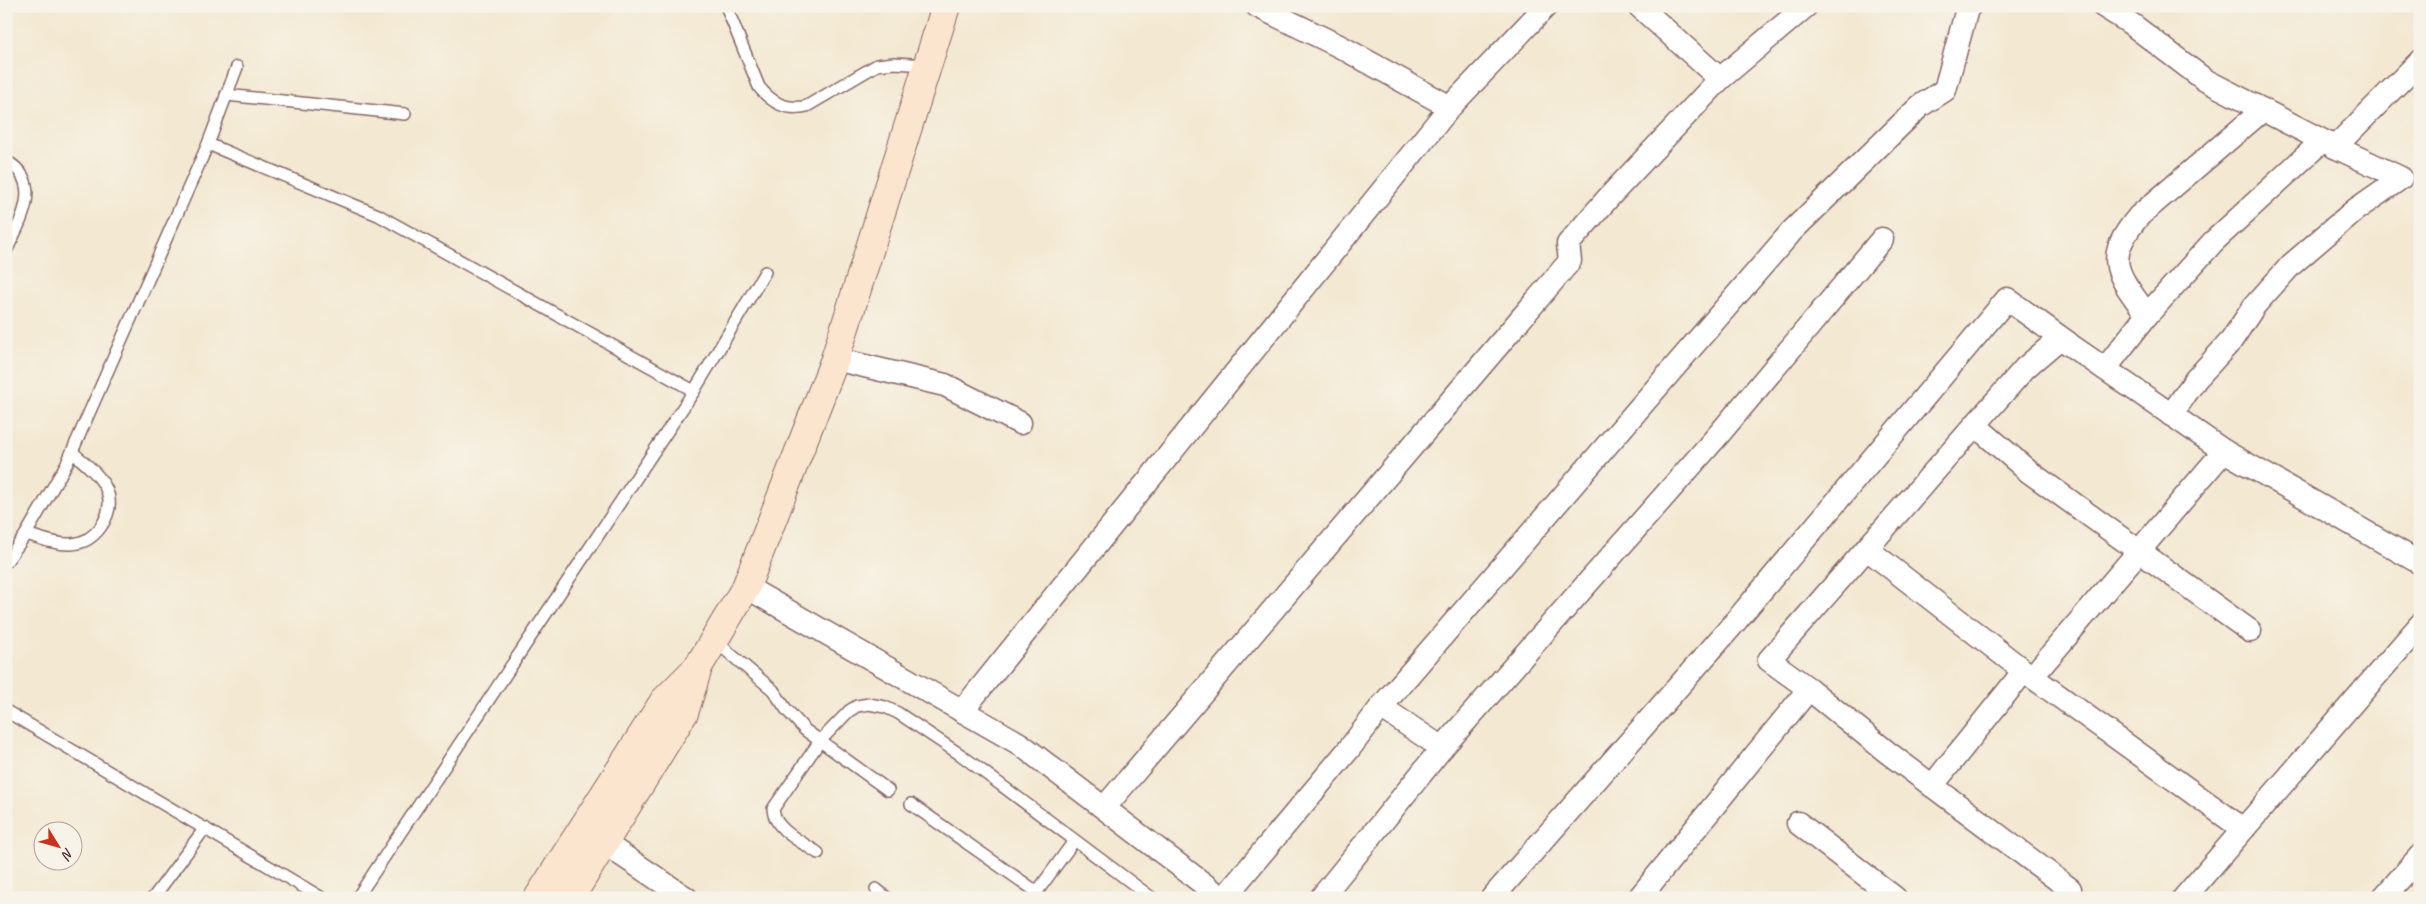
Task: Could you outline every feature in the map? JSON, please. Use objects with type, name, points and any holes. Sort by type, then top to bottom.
[{"type":"street","points":[[570,898],[684,713],[698,667],[746,587],[835,359],[946,6]]},
{"type":"street","points":[[1257,6],[1341,47],[1450,107]]},
{"type":"street","points":[[962,710],[1450,107],[1546,6]]},
{"type":"street","points":[[1639,6],[1720,79]]},
{"type":"street","points":[[1104,808],[1570,261],[1568,244],[1609,197],[1720,79],[1806,6]]},
{"type":"street","points":[[746,587],[1020,744],[1223,898],[1349,749],[1381,707],[1792,231],[1920,106],[1945,90],[1967,9],[1970,6]]},
{"type":"street","points":[[2103,6],[2205,80],[2328,144],[2411,182]]},
{"type":"street","points":[[2104,369],[2147,315],[2213,242],[2328,144],[2420,61]]},
{"type":"street","points":[[2147,315],[2122,280],[2116,251],[2124,234],[2139,216],[2263,110]]},
{"type":"street","points":[[2172,415],[2196,379],[2231,341],[2255,305],[2291,266],[2355,210],[2411,182]]},
{"type":"street","points":[[1321,898],[1442,748],[1720,433],[1882,239]]},
{"type":"street","points":[[1492,898],[1730,628],[2007,299],[2104,369],[2224,451],[2420,563]]},
{"type":"street","points":[[2066,898],[2070,890],[1769,660],[2025,368],[2060,338],[2068,343]]},
{"type":"street","points":[[835,359],[945,385],[1020,423]]},
{"type":"street","points":[[1975,425],[2028,471],[2250,632]]},
{"type":"street","points":[[1932,786],[2224,451]]},
{"type":"street","points":[[1867,549],[2028,674],[2244,829]]},
{"type":"street","points":[[2184,898],[2420,625]]},
{"type":"street","points":[[538,898],[664,701],[698,667]]},
{"type":"street","points":[[1638,898],[1809,689]]},
{"type":"street","points":[[1381,707],[1442,748]]},
{"type":"street","points":[[1798,823],[1895,898]]},
{"type":"street","points":[[604,844],[686,898]]},
{"type":"street","points":[[2383,898],[2420,856]]},
{"type":"lane","points":[[726,6],[759,87],[767,97],[794,109],[807,106],[877,65],[894,63],[928,65]]},
{"type":"lane","points":[[6,562],[26,534],[72,452],[208,144],[237,67]]},
{"type":"lane","points":[[226,95],[405,114]]},
{"type":"lane","points":[[208,144],[378,215],[694,390]]},
{"type":"lane","points":[[6,161],[25,180],[29,193],[23,215],[6,251]]},
{"type":"lane","points":[[357,898],[694,390],[765,272]]},
{"type":"lane","points":[[26,534],[54,542],[69,544],[85,542],[97,532],[108,516],[110,500],[105,486],[89,466],[72,452]]},
{"type":"lane","points":[[714,640],[773,690],[798,723],[888,790]]},
{"type":"lane","points":[[818,853],[789,834],[777,822],[773,809],[820,741],[857,706],[869,704],[885,707],[898,713],[961,755],[1152,898]]},
{"type":"lane","points":[[6,711],[322,898]]},
{"type":"lane","points":[[911,804],[1035,895],[1074,841]]},
{"type":"lane","points":[[153,898],[205,828]]},
{"type":"lane","points":[[876,889],[887,898]]}]
